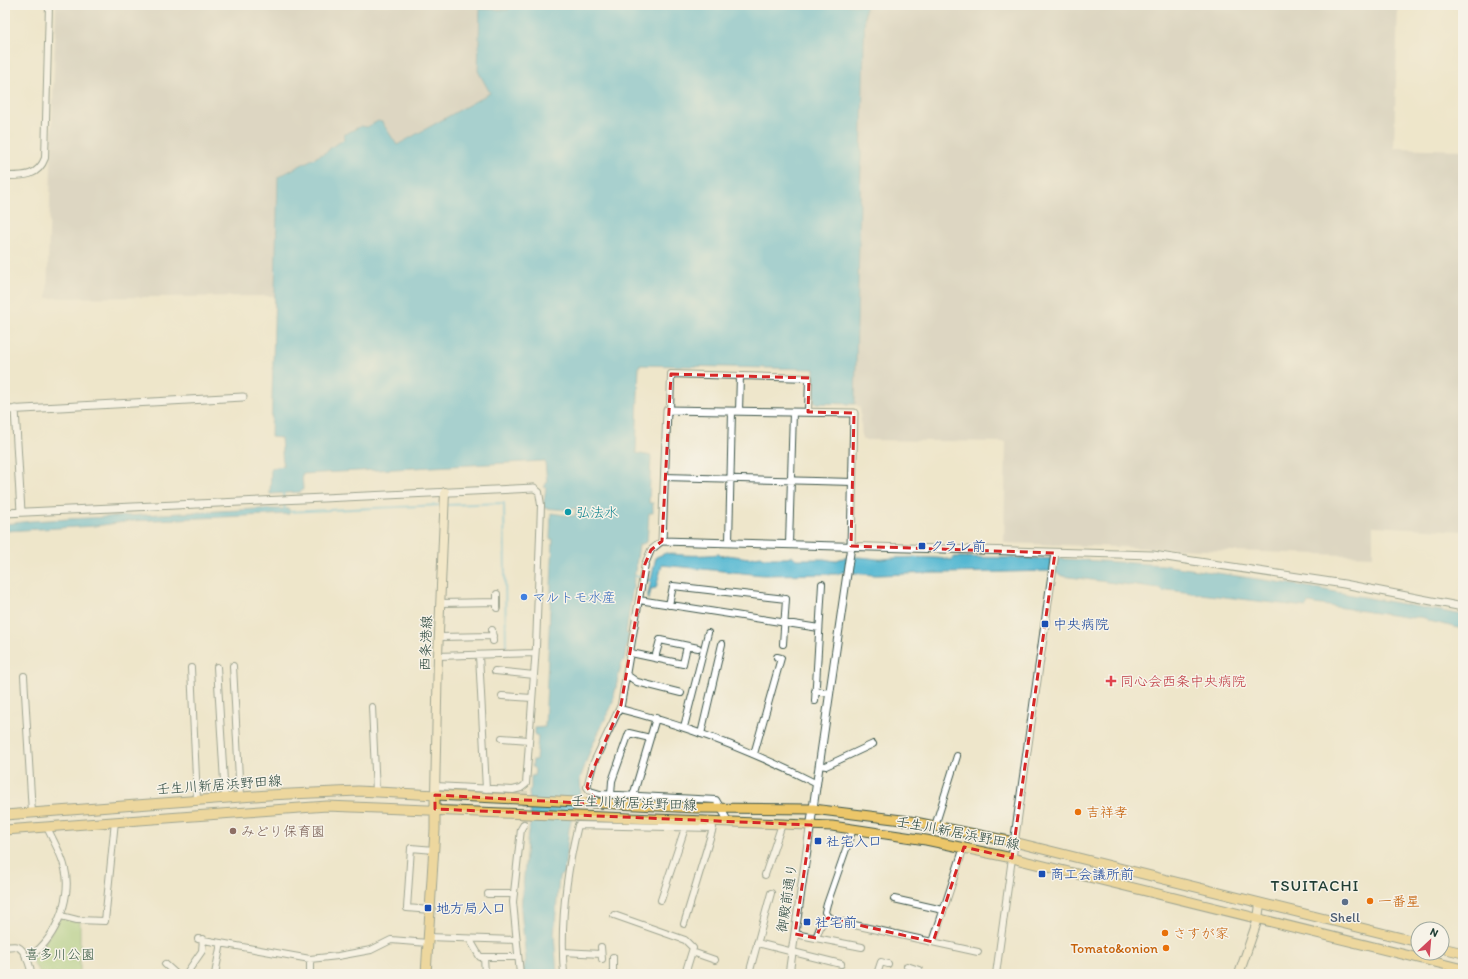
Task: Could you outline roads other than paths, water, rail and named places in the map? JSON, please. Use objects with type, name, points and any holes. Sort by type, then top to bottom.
[{"type":"main road","name":"西条港線","points":[[435,790],[438,637],[445,492]]},
{"type":"main road","name":"壬生川新居浜野田線","points":[[5,815],[315,792],[435,790],[528,800],[582,803],[696,808],[813,809],[869,815],[1014,842],[1410,940]]},
{"type":"main road","points":[[426,974],[434,850],[435,790]]},
{"type":"main road","name":"壬生川新居浜野田線","points":[[5,830],[327,806],[575,814],[696,824],[728,821],[811,825],[853,829],[964,847],[1012,858],[1463,969]]},
{"type":"main road","points":[[1239,974],[1258,919],[1260,904]]},
{"type":"main road","points":[[1450,950],[1463,953]]},
{"type":"street","points":[[5,176],[26,176],[32,174],[42,165],[44,158],[49,5]]},
{"type":"street","points":[[670,410],[671,374],[809,378],[808,412],[667,410],[662,541],[648,556],[620,708],[594,764],[587,787],[594,794],[716,800],[728,821]]},
{"type":"street","points":[[729,542],[730,478],[740,376]]},
{"type":"street","points":[[5,410],[243,397]]},
{"type":"street","points":[[15,410],[21,512]]},
{"type":"street","points":[[789,544],[793,412]]},
{"type":"street","name":"御殿前通り","points":[[789,974],[851,549],[854,413],[808,412]]},
{"type":"street","points":[[664,477],[852,482]]},
{"type":"street","points":[[5,513],[534,488],[539,492],[541,505],[534,675],[525,791]]},
{"type":"street","points":[[662,541],[789,544],[851,549],[1055,555],[1159,556],[1344,584],[1463,606]]},
{"type":"street","points":[[996,974],[1055,555]]},
{"type":"street","points":[[815,701],[822,584]]},
{"type":"street","points":[[669,605],[673,586],[786,599],[786,622],[783,644]]},
{"type":"street","points":[[440,603],[497,605],[497,594]]},
{"type":"street","points":[[639,600],[819,628]]},
{"type":"street","points":[[684,727],[708,632]]},
{"type":"street","points":[[438,637],[492,636]]},
{"type":"street","points":[[656,658],[660,640],[698,648]]},
{"type":"street","points":[[701,734],[722,644]]},
{"type":"street","points":[[631,653],[683,664],[687,646]]},
{"type":"street","points":[[438,656],[535,653]]},
{"type":"street","points":[[480,655],[486,789]]},
{"type":"street","points":[[754,754],[781,658],[777,656]]},
{"type":"street","points":[[233,666],[240,797]]},
{"type":"street","points":[[217,667],[225,798]]},
{"type":"street","points":[[191,668],[197,800]]},
{"type":"street","points":[[495,671],[534,675]]},
{"type":"street","points":[[627,675],[637,682],[681,693]]},
{"type":"street","points":[[24,676],[32,813]]},
{"type":"street","points":[[815,691],[830,693]]},
{"type":"street","points":[[502,696],[532,698]]},
{"type":"street","points":[[372,707],[376,792]]},
{"type":"street","points":[[620,708],[684,727],[754,754],[817,784]]},
{"type":"street","points":[[633,796],[656,718]]},
{"type":"street","points":[[611,795],[612,782],[629,733],[650,738]]},
{"type":"street","points":[[502,738],[529,740]]},
{"type":"street","points":[[819,765],[826,766],[874,744]]},
{"type":"street","points":[[934,826],[957,756]]},
{"type":"street","points":[[435,790],[513,790],[521,788],[526,784]]},
{"type":"street","points":[[696,808],[696,824]]},
{"type":"street","points":[[61,916],[77,920],[105,921],[114,821]]},
{"type":"street","points":[[520,974],[514,915],[514,894],[521,829],[524,824]]},
{"type":"street","points":[[564,974],[564,906],[572,850],[578,825],[685,828],[696,824],[713,828],[684,924]]},
{"type":"street","points":[[765,875],[782,824]]},
{"type":"street","points":[[26,958],[40,950],[61,916],[66,870],[47,827]]},
{"type":"street","points":[[661,900],[685,828]]},
{"type":"street","points":[[853,829],[827,904],[825,912],[829,918],[836,921],[978,952]]},
{"type":"street","points":[[933,942],[964,847]]},
{"type":"street","points":[[430,910],[407,908],[411,848],[434,850]]},
{"type":"street","points":[[749,974],[771,893]]},
{"type":"street","points":[[488,894],[514,894]]},
{"type":"street","points":[[894,899],[943,910]]},
{"type":"street","points":[[614,915],[686,940],[693,948],[685,974]]},
{"type":"street","points":[[816,938],[820,925],[829,918]]},
{"type":"street","points":[[795,934],[862,947]]},
{"type":"street","points":[[186,974],[202,951],[201,939],[310,959],[371,950],[391,940],[516,940]]},
{"type":"street","points":[[470,940],[480,957],[518,957]]},
{"type":"street","points":[[215,974],[221,943]]},
{"type":"street","points":[[757,943],[792,953],[841,964]]},
{"type":"street","points":[[5,947],[19,947],[26,958],[31,974]]},
{"type":"street","points":[[563,952],[601,953]]},
{"type":"street","points":[[692,952],[714,960]]},
{"type":"street","points":[[484,957],[485,974]]},
{"type":"street","points":[[613,957],[613,974]]},
{"type":"street","points":[[310,959],[310,974]]},
{"type":"street","points":[[877,974],[881,962],[888,964]]},
{"type":"street","points":[[165,964],[176,974]]},
{"type":"water","points":[[510,5],[865,5],[855,404],[814,403],[814,369],[639,365],[636,453],[651,456],[649,503],[653,503],[653,513],[649,513],[647,542],[639,545],[626,633],[629,635],[624,660],[621,665],[612,705],[591,748],[580,779],[581,793],[574,807],[569,829],[564,873],[559,877],[554,935],[557,974],[523,974],[526,960],[521,909],[528,832],[531,822],[529,791],[531,788],[531,776],[534,776],[535,770],[532,766],[533,760],[536,760],[538,736],[535,735],[535,728],[545,727],[553,539],[550,539],[551,513],[572,516],[575,515],[576,508],[568,510],[543,508],[546,488],[544,487],[547,482],[544,461],[302,474],[303,489],[301,492],[270,494],[271,468],[283,466],[281,438],[271,437],[278,177],[328,151],[330,148],[343,140],[345,134],[361,126],[367,127],[378,121],[382,122],[397,145],[490,93],[478,71],[480,9],[508,10]]},
{"type":"water","points":[[257,509],[289,509],[289,514],[132,521],[95,526],[5,531],[5,524],[31,521]]},
{"type":"water","points":[[666,553],[679,555],[719,554],[720,556],[727,555],[749,558],[761,556],[764,558],[787,558],[793,556],[796,559],[824,559],[835,561],[855,557],[880,559],[939,558],[951,560],[955,557],[1066,559],[1163,565],[1297,585],[1463,615],[1463,629],[1429,621],[1421,617],[1412,618],[1308,603],[1306,607],[1168,590],[1163,592],[1160,589],[1062,576],[1048,571],[874,575],[845,572],[837,574],[763,575],[662,565],[656,588],[651,589],[649,599],[647,599],[656,557]]},
{"type":"waterway","points":[[283,493],[285,512],[442,505]]},
{"type":"waterway","points":[[446,505],[504,503],[506,649]]},
{"type":"waterway","points":[[635,576],[652,581]]},
{"type":"tunnel","points":[[524,824],[525,791]]},
{"type":"place","name":"弘法水","points":[[568,512]]},
{"type":"place","name":"クラレ前","points":[[922,546]]},
{"type":"place","name":"マルトモ水産","points":[[524,597]]},
{"type":"place","name":"中央病院","points":[[1045,624]]},
{"type":"place","name":"同心会西条中央病院","points":[[1111,681]]},
{"type":"place","name":"吉祥孝","points":[[1078,812]]},
{"type":"place","name":"みどり保育園","points":[[233,831]]},
{"type":"place","name":"社宅入口","points":[[818,841]]},
{"type":"place","name":"商工会議所前","points":[[1042,874]]},
{"type":"place","name":"一番星","points":[[1370,901]]},
{"type":"place","name":"Shell","points":[[1345,902]]},
{"type":"place","name":"地方局入口","points":[[428,908]]},
{"type":"place","name":"社宅前","points":[[807,922]]},
{"type":"place","name":"さすが家","points":[[1165,933]]},
{"type":"place","name":"Tomato&onion","points":[[1166,948]]},
{"type":"district","name":"TSUITACHI","points":[[1315,885]]},
{"type":"park label","name":"喜多川公園","points":[[60,954]]}]
